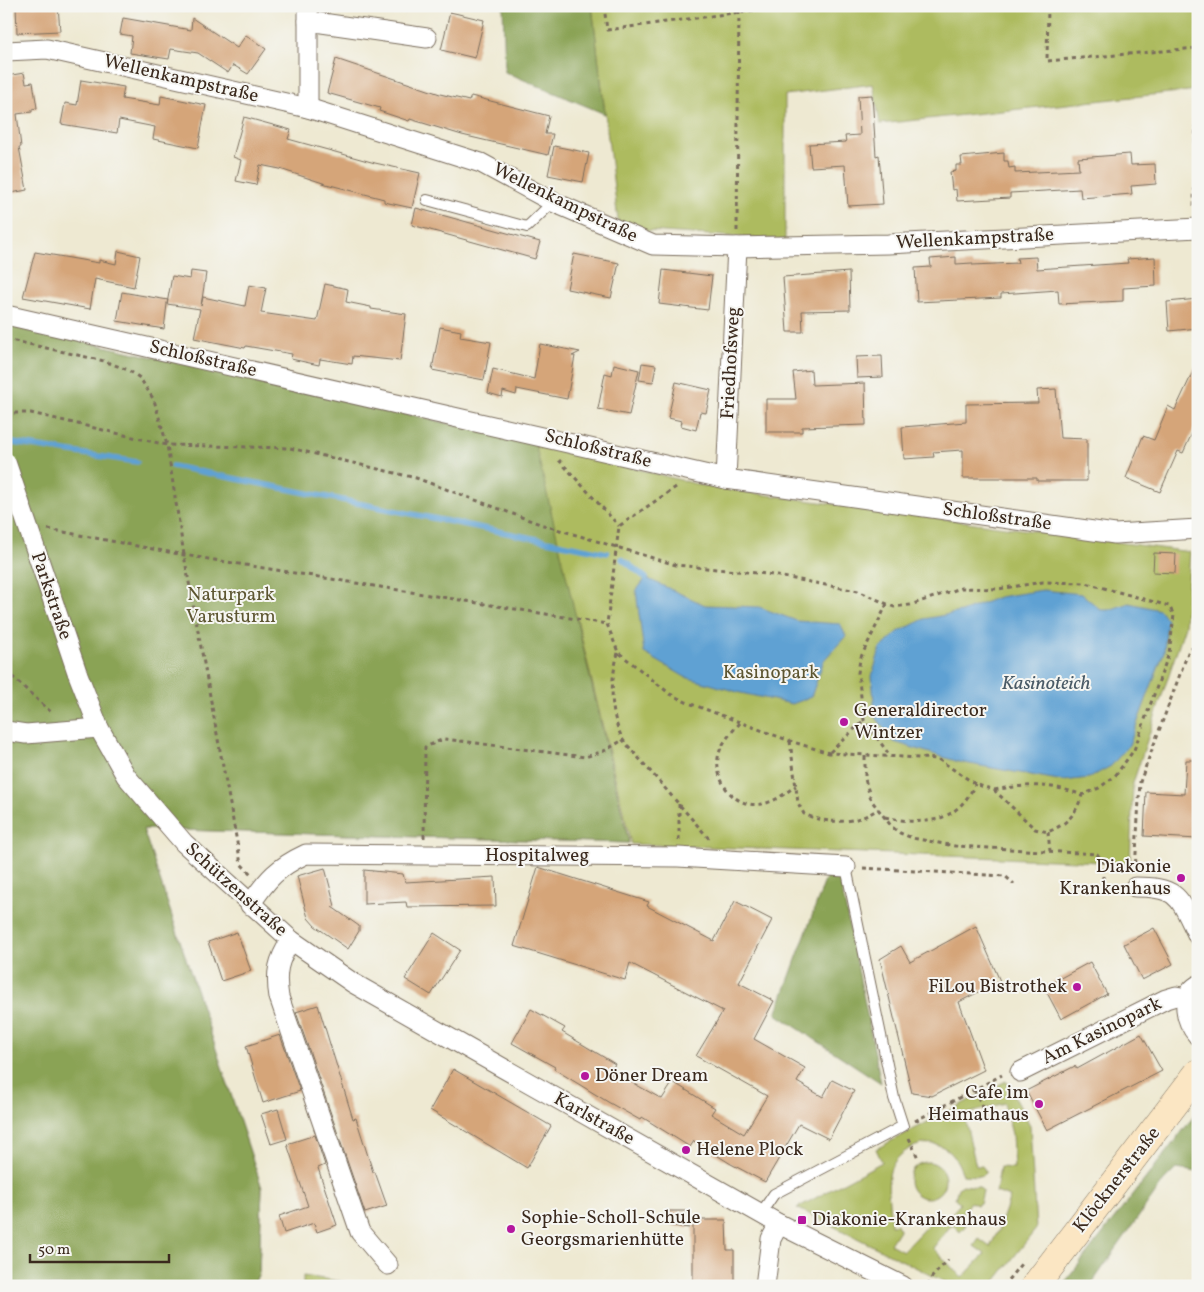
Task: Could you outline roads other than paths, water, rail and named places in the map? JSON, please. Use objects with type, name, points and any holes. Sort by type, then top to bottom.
[{"type":"main road","name":"Klöcknerstraße","points":[[1035,1286],[1198,1073]]},
{"type":"street","points":[[308,108],[308,14],[427,38]]},
{"type":"street","name":"Wellenkampstraße","points":[[6,51],[47,49],[308,108],[481,163],[553,202],[653,245],[737,247],[888,244],[1196,228]]},
{"type":"street","name":"Friedhofsweg","points":[[726,479],[737,247]]},
{"type":"street","name":"Schloßstraße","points":[[6,315],[726,479],[1115,534],[1198,529]]},
{"type":"street","name":"Parkstraße","points":[[6,462],[77,672],[99,728]]},
{"type":"street","points":[[6,731],[26,734],[99,728]]},
{"type":"street","name":"Schützenstraße","points":[[99,728],[126,776],[184,843],[250,905],[291,940],[282,953],[276,976],[279,997],[360,1232],[388,1264]]},
{"type":"street","name":"Hospitalweg","points":[[250,905],[263,885],[284,865],[306,854],[678,856],[846,867]]},
{"type":"street","points":[[1135,886],[1156,887],[1172,893],[1179,899],[1198,936]]},
{"type":"street","name":"Karlstraße","points":[[291,940],[353,983],[779,1224],[903,1286]]},
{"type":"street","name":"Am Kasinopark","points":[[1020,1072],[1166,999],[1192,991],[1188,1019],[1198,1036]]},
{"type":"street","points":[[765,1286],[771,1239],[779,1224]]},
{"type":"lane","points":[[427,200],[527,227],[553,202]]},
{"type":"lane","points":[[761,1213],[774,1194],[903,1126],[894,1098],[846,867]]},
{"type":"water","points":[[646,578],[705,605],[759,607],[797,621],[840,624],[846,636],[824,660],[811,697],[792,704],[741,693],[685,677],[644,653],[636,591]]},
{"type":"water","name":"Kasinoteich","points":[[1043,590],[1082,594],[1101,610],[1109,610],[1129,603],[1160,610],[1167,620],[1164,652],[1129,745],[1111,766],[1089,778],[1064,781],[959,762],[894,742],[875,716],[872,676],[880,649],[898,632],[924,619],[961,612],[999,597]]},
{"type":"waterway","points":[[6,442],[137,462]]},
{"type":"waterway","points":[[172,466],[607,553]]},
{"type":"waterway","points":[[622,559],[646,578]]},
{"type":"place","name":"Generaldirector Wintzer","points":[[844,722]]},
{"type":"place","name":"Diakonie Krankenhaus","points":[[1181,878]]},
{"type":"place","name":"FiLou Bistrothek","points":[[1077,987]]},
{"type":"place","name":"Döner Dream","points":[[585,1076]]},
{"type":"place","name":"Cafe im Heimathaus","points":[[1039,1104]]},
{"type":"place","name":"Helene Plock","points":[[686,1150]]},
{"type":"place","name":"Diakonie-Krankenhaus","points":[[802,1220]]},
{"type":"place","name":"Sophie-Scholl-Schule Georgsmarienhütte","points":[[511,1229]]},
{"type":"park label","name":"Naturpark Varusturm","points":[[231,606]]},
{"type":"park label","name":"Kasinopark","points":[[771,673]]}]
